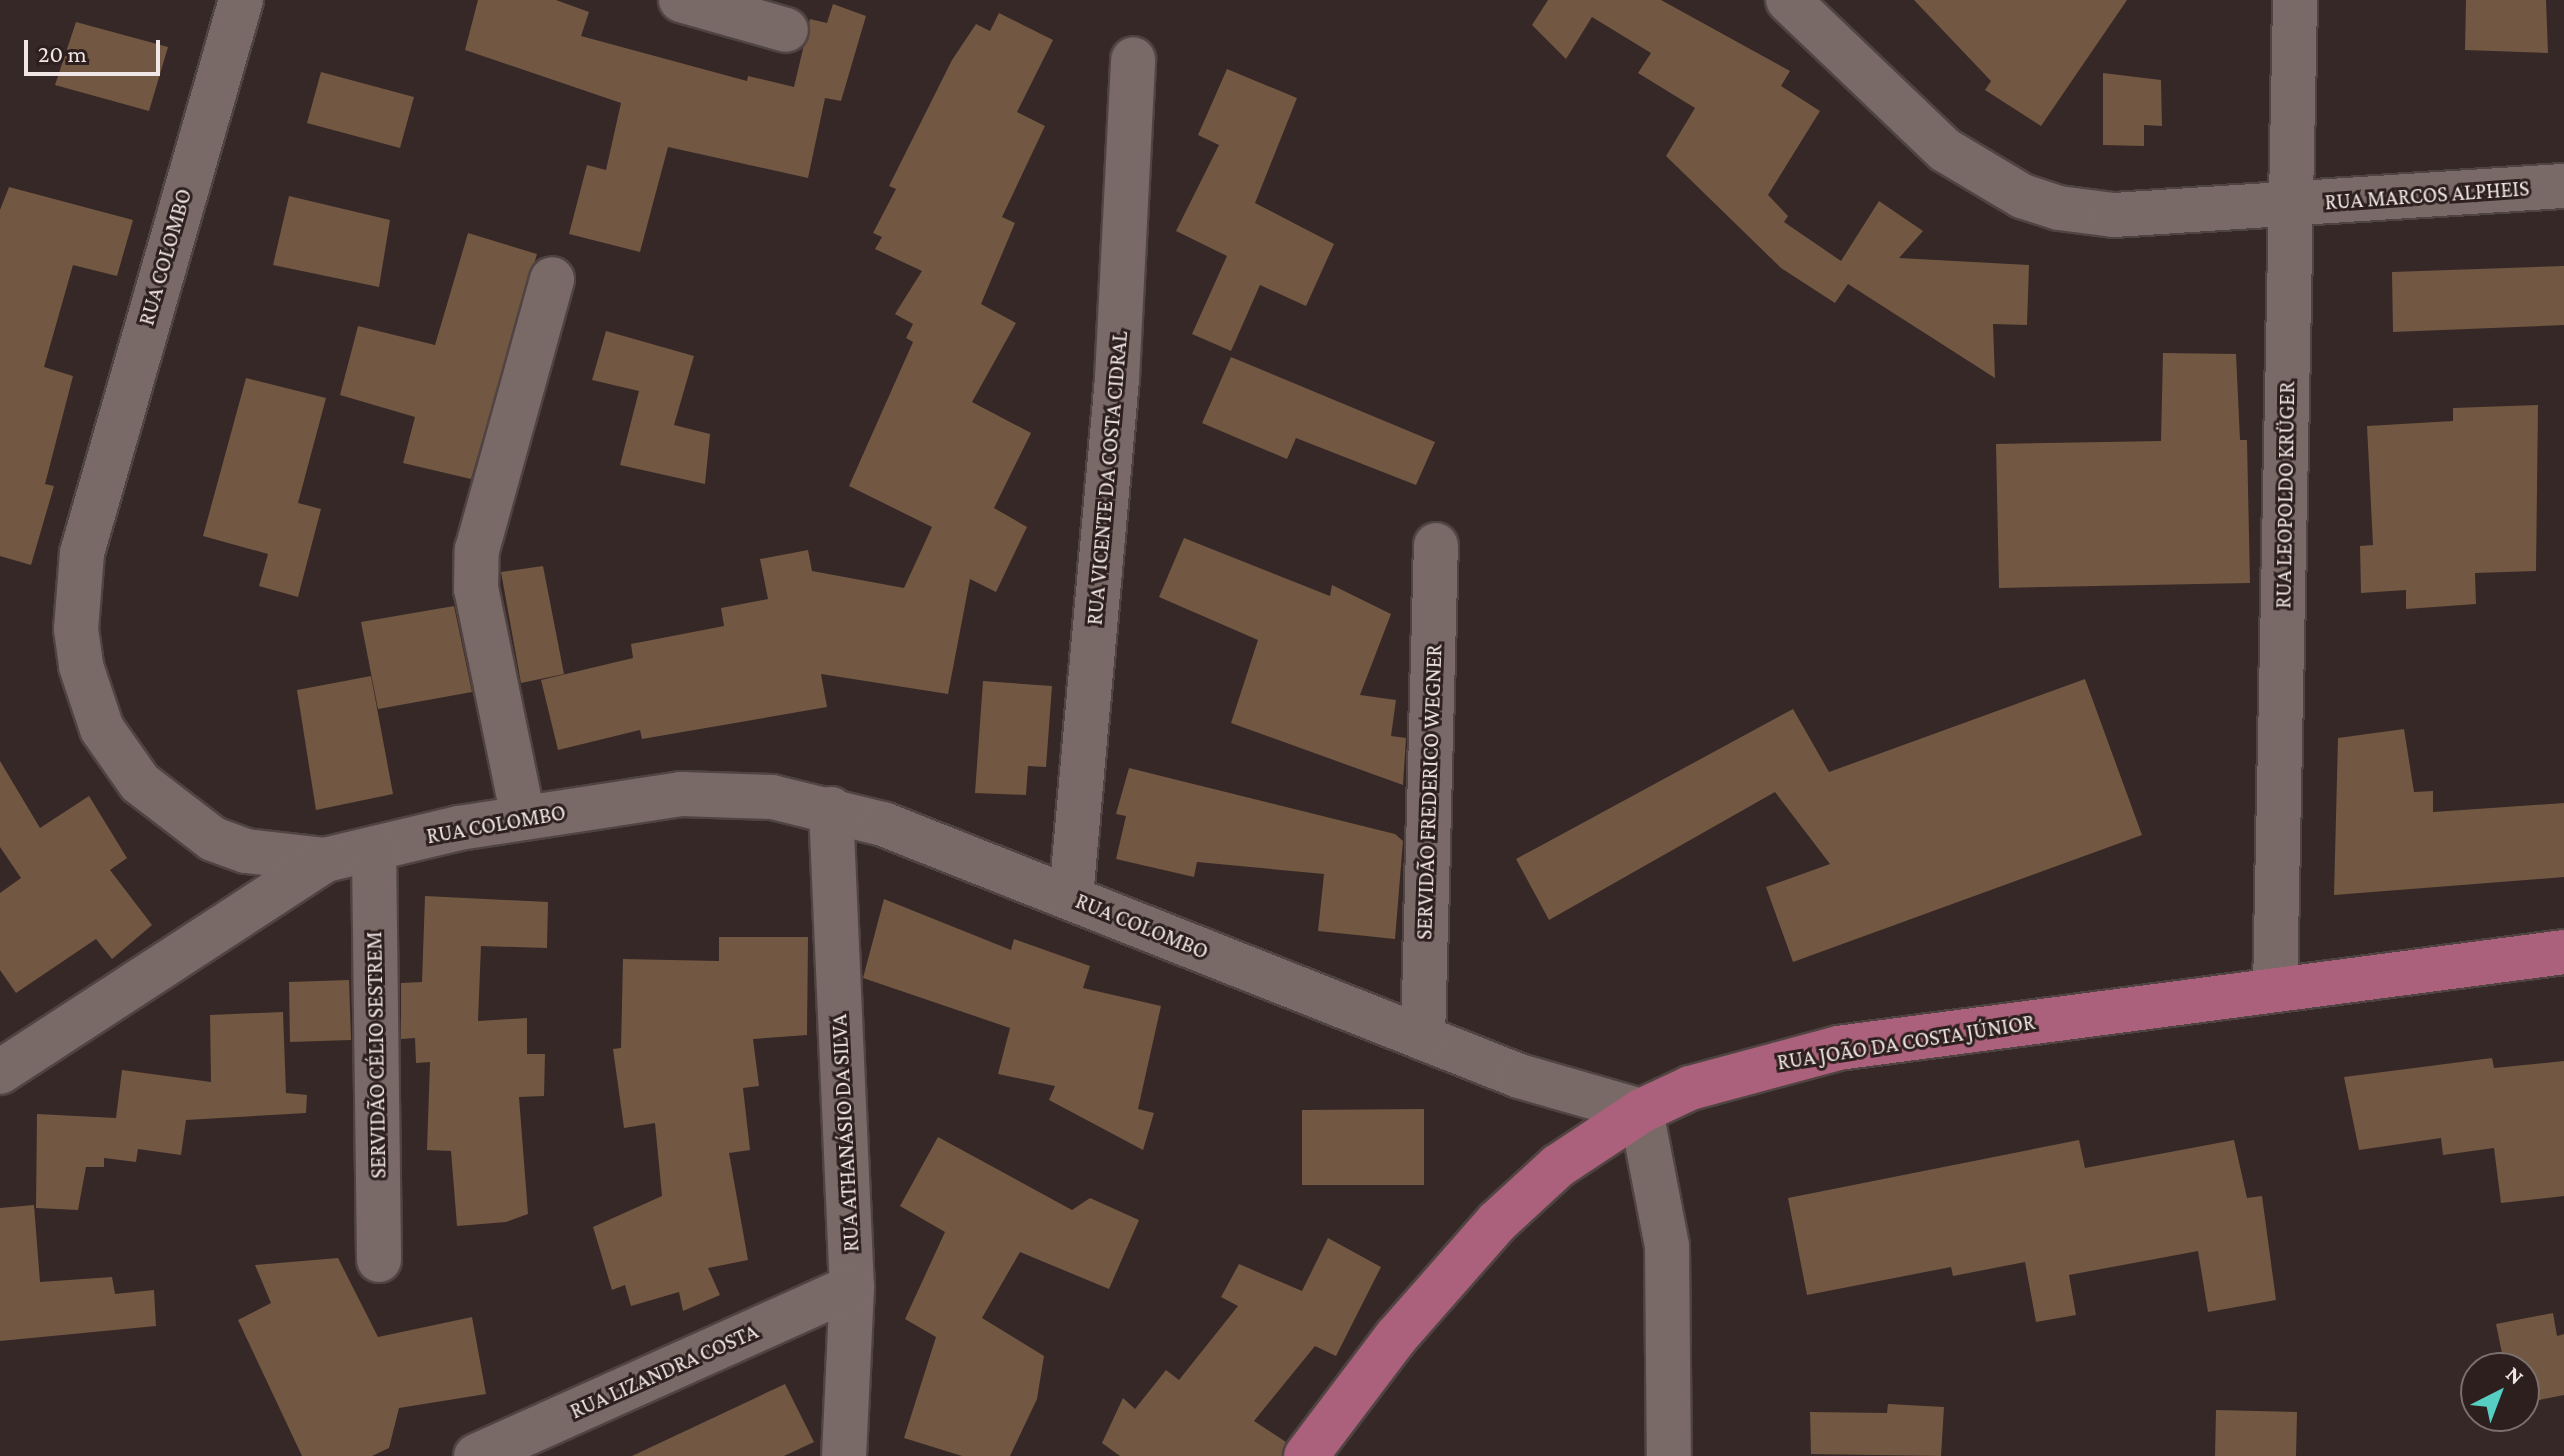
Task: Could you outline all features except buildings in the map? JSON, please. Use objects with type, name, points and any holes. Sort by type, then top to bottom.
[{"type":"main road","name":"RUA JOÃO DA COSTA JÚNIOR","points":[[1306,1456],[1396,1337],[1497,1222],[1558,1166],[1641,1111],[1752,1066],[1838,1048],[2564,952]]},
{"type":"street","name":"RUA COLOMBO","points":[[241,0],[104,463],[82,553],[76,629],[102,729],[164,807],[213,839],[246,851],[325,860],[523,817],[726,792],[831,809],[1071,897],[1531,1080],[1641,1111]]},
{"type":"street","points":[[681,0],[786,30]]},
{"type":"street","name":"RUA MARCOS ALPHEIS","points":[[1788,0],[1945,150],[2022,196],[2114,215],[2564,186]]},
{"type":"street","name":"RUA LEOPOLDO KRÜGER","points":[[2275,990],[2295,0]]},
{"type":"street","name":"RUA VICENTE DA COSTA CIDRAL","points":[[1071,897],[1117,379],[1133,59]]},
{"type":"street","points":[[523,817],[476,589],[477,550],[552,279]]},
{"type":"street","name":"SERVIDÃO FREDERICO WEGNER","points":[[1423,1038],[1436,545]]},
{"type":"street","name":"RUA ATHANÁSIO DA SILVA","points":[[831,809],[852,1287],[844,1456]]},
{"type":"street","name":"SERVIDÃO CÉLIO SESTREM","points":[[374,850],[379,1260]]},
{"type":"street","points":[[0,1072],[325,860]]},
{"type":"street","points":[[1641,1111],[1667,1246],[1669,1456]]},
{"type":"street","name":"RUA LIZANDRA COSTA","points":[[476,1456],[852,1287]]}]
